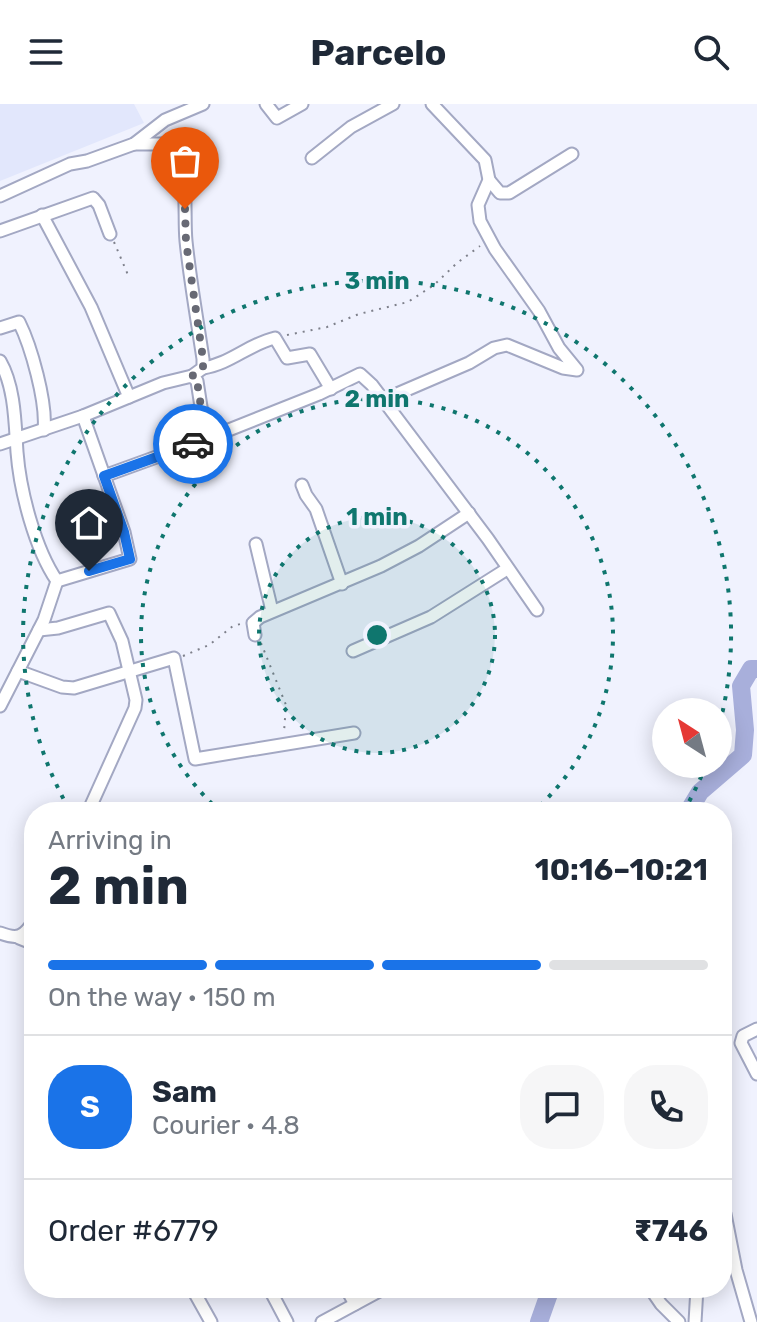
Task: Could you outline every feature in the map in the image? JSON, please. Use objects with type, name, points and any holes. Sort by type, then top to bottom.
[{"type":"street","points":[[0,196],[70,164],[134,144],[165,120],[203,104]]},
{"type":"street","points":[[266,104],[279,118],[302,104]]},
{"type":"street","points":[[312,158],[351,127],[393,104]]},
{"type":"street","points":[[432,104],[451,127],[479,152],[485,160],[489,180],[500,193],[509,193],[572,154]]},
{"type":"street","points":[[134,144],[168,144],[177,158],[203,368]]},
{"type":"street","points":[[383,400],[469,363],[494,348],[507,345],[563,368],[577,370],[563,354],[539,311],[493,244],[478,210],[489,180]]},
{"type":"street","points":[[0,231],[93,198],[99,205],[110,234]]},
{"type":"street","points":[[42,215],[91,307],[129,397]]},
{"type":"street","points":[[0,328],[19,322],[26,337],[39,388],[44,430]]},
{"type":"street","points":[[0,444],[83,416],[163,383],[192,376],[203,368],[238,357],[254,345],[275,338],[285,357],[310,354],[331,389]]},
{"type":"street","points":[[0,361],[10,394],[19,465],[35,537],[57,581],[39,630],[0,706]]},
{"type":"street","points":[[104,476],[206,439],[331,389],[360,374],[469,513],[537,610]]},
{"type":"street","points":[[192,376],[197,381],[206,439]]},
{"type":"street","points":[[57,581],[130,559],[124,532],[83,416]]},
{"type":"street","points":[[302,485],[316,509],[342,584]]},
{"type":"street","points":[[255,635],[252,628],[254,621],[397,558],[469,513]]},
{"type":"street","points":[[256,544],[272,611]]},
{"type":"street","points":[[353,651],[439,613],[507,569]]},
{"type":"street","points":[[39,630],[58,628],[109,613],[122,641],[136,700],[135,708],[93,802]]},
{"type":"street","points":[[18,671],[69,689],[174,658],[195,759],[354,733]]},
{"type":"street","points":[[0,933],[24,940]]},
{"type":"street","points":[[19,938],[24,935]]},
{"type":"street","points":[[757,1029],[743,1036],[741,1043],[757,1074]]},
{"type":"street","points":[[732,1250],[751,1322]]},
{"type":"street","points":[[198,1298],[211,1322]]},
{"type":"street","points":[[274,1298],[287,1322]]},
{"type":"street","points":[[352,1298],[355,1304]]},
{"type":"street","points":[[322,1322],[366,1298]]},
{"type":"street","points":[[657,1298],[679,1322]]},
{"type":"street","points":[[695,1322],[696,1298]]},
{"type":"path","points":[[110,234],[128,275]]},
{"type":"path","points":[[275,338],[327,327],[359,314],[408,302],[434,285],[464,256],[481,246],[493,244]]},
{"type":"path","points":[[174,658],[209,645],[233,626],[254,621]]},
{"type":"path","points":[[255,635],[269,657],[286,705],[282,745]]},
{"type":"shaded area","points":[[0,104],[134,104],[144,123],[0,181]]},
{"type":"waterway","points":[[694,802],[700,792],[743,755],[745,730],[741,686],[751,669],[757,669]]},
{"type":"waterway","points":[[539,1322],[547,1298]]},
{"type":"way so far","points":[[185,209],[186,242],[203,359],[203,368],[192,376],[197,381],[206,439],[193,444]]},
{"type":"route","points":[[89,571],[130,559],[104,476],[193,444]]}]
